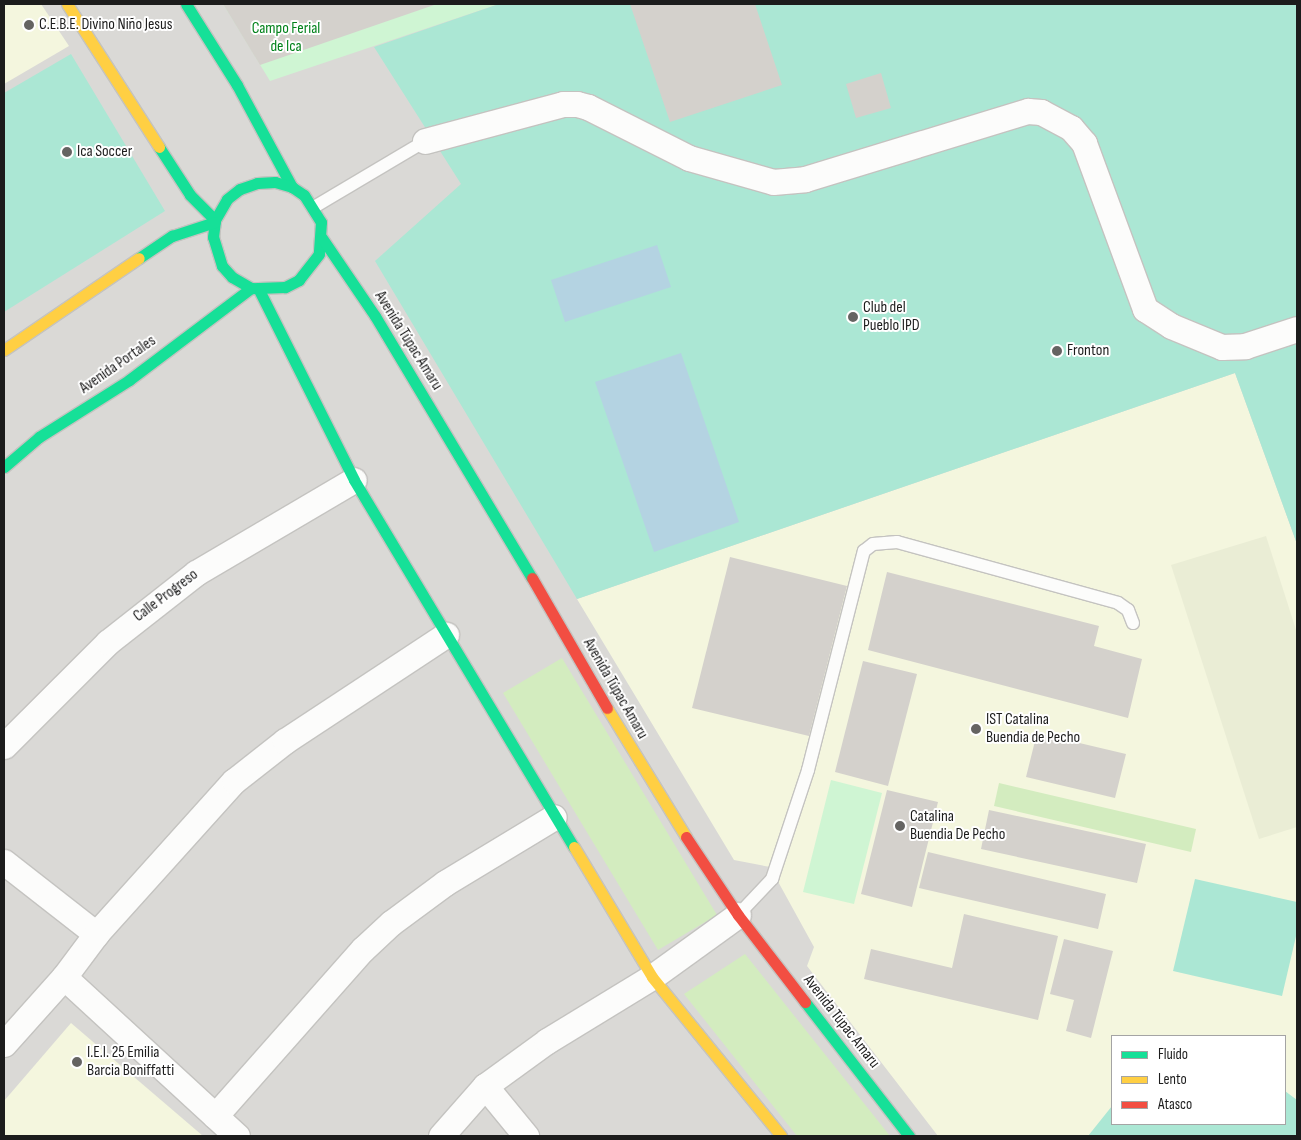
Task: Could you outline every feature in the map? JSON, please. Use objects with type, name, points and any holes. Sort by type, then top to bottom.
[{"type":"main road","points":[[67,4],[190,195],[215,221]]},
{"type":"main road","points":[[186,4],[237,85],[292,186],[314,208],[322,238],[319,254],[299,280],[285,287],[255,289],[232,277],[222,266],[213,237],[215,221],[227,199],[240,188],[257,182],[275,182],[292,186]]},
{"type":"main road","points":[[4,350],[172,236],[215,221]]},
{"type":"main road","name":"Avenida Túpac Amaru","points":[[322,238],[374,316],[505,532],[655,790],[738,915],[909,1136]]},
{"type":"main road","points":[[255,289],[354,480],[652,977],[781,1136]]},
{"type":"main road","name":"Avenida Portales","points":[[4,467],[39,437],[129,380],[255,289]]},
{"type":"street","points":[[425,141],[563,104],[577,104],[588,107],[688,158],[773,182],[805,179],[1028,111],[1041,112],[1071,128],[1084,143],[1145,309],[1171,326],[1222,346],[1245,346],[1297,329]]},
{"type":"street","name":"Calle Progreso","points":[[4,746],[108,642],[182,583],[354,480]]},
{"type":"street","points":[[4,1044],[64,977],[96,934],[234,781],[285,741],[446,635]]},
{"type":"street","points":[[215,1116],[363,949],[392,922],[445,884],[554,816]]},
{"type":"street","points":[[4,862],[96,934]]},
{"type":"street","points":[[441,1136],[485,1086],[547,1042],[652,977],[738,915]]},
{"type":"street","points":[[64,977],[238,1136]]},
{"type":"street","points":[[485,1086],[526,1136]]},
{"type":"lane","points":[[314,208],[425,141]]},
{"type":"lane","points":[[738,915],[772,879],[808,770],[864,551],[873,544],[897,542],[1118,603],[1128,610],[1134,624]]},
{"type":"shaded area","points":[[4,4],[1297,4],[1297,1136],[4,1136]]},
{"type":"shaded area","name":"C.E.B.E. Divino Niño Jesus","points":[[4,4],[41,4],[69,46],[4,84]]},
{"type":"shaded area","name":"IST Catalina Buendia de Pecho","points":[[1235,373],[1297,544],[1297,1136],[938,1136],[807,966],[814,947],[770,867],[734,860],[577,599]]},
{"type":"shaded area","points":[[1266,536],[1297,633],[1297,827],[1259,839],[1171,565]]},
{"type":"shaded area","name":"I.E.I. 25 Emilia Barcia Boniffatti","points":[[71,1023],[203,1136],[4,1136],[4,1101]]},
{"type":"green space","name":"Campo Ferial de Ica","points":[[223,4],[499,4],[270,81]]},
{"type":"green space","name":"Club del Pueblo IPD","points":[[499,4],[1297,4],[1297,544],[1235,373],[577,599],[375,261],[461,184],[374,47]]},
{"type":"green space","name":"Ica Soccer","points":[[71,54],[165,211],[4,312],[4,93]]},
{"type":"green space","points":[[562,658],[717,915],[658,950],[503,693]]},
{"type":"green space","points":[[831,780],[882,793],[854,904],[803,892]]},
{"type":"green space","points":[[999,783],[1196,829],[1191,852],[994,806]]},
{"type":"green space","points":[[1195,879],[1297,902],[1297,932],[1282,996],[1173,971]]},
{"type":"green space","points":[[745,954],[890,1136],[797,1136],[684,994]]},
{"type":"green space","points":[[1286,1092],[1297,1100],[1297,1136],[1088,1136],[1111,1107],[1111,1125],[1286,1125]]},
{"type":"water","points":[[657,245],[671,287],[565,322],[551,280]]},
{"type":"water","points":[[681,353],[739,522],[654,552],[595,382]]},
{"type":"building","name":"Campo Ferial de Ica","points":[[223,4],[437,4],[260,65]]},
{"type":"building","points":[[630,4],[755,4],[782,85],[670,122]]},
{"type":"building","points":[[881,73],[891,108],[856,118],[846,84]]},
{"type":"building","points":[[730,557],[847,586],[809,736],[692,708]]},
{"type":"building","points":[[887,572],[1099,626],[1094,646],[1142,659],[1128,718],[868,650]]},
{"type":"building","points":[[863,661],[917,674],[888,786],[835,772]]},
{"type":"building","points":[[1037,733],[1126,754],[1115,798],[1026,777]]},
{"type":"building","points":[[887,790],[938,802],[912,907],[861,894]]},
{"type":"building","points":[[989,810],[1146,844],[1137,883],[981,849]]},
{"type":"building","points":[[928,852],[1106,894],[1098,929],[919,888]]},
{"type":"building","points":[[964,914],[1058,936],[1038,1020],[864,979],[871,949],[952,968]]},
{"type":"building","points":[[1064,939],[1113,951],[1091,1038],[1066,1031],[1074,1000],[1050,994]]},
{"type":"traffic: fast","points":[[186,4],[237,85],[292,187],[304,195],[321,222],[319,254],[299,280],[285,287],[251,288],[232,277],[222,266],[213,237],[215,220],[227,199],[240,189],[257,183],[275,182],[292,187]]},
{"type":"traffic: fast","points":[[159,147],[190,195],[215,220]]},
{"type":"traffic: fast","points":[[139,258],[172,236],[215,222]]},
{"type":"traffic: fast","points":[[322,238],[375,316],[532,578]]},
{"type":"traffic: fast","points":[[4,467],[39,437],[129,380],[251,288]]},
{"type":"traffic: fast","points":[[259,290],[354,480],[574,847]]},
{"type":"traffic: fast","points":[[805,1002],[909,1136]]},
{"type":"traffic: slow","points":[[67,4],[159,147]]},
{"type":"traffic: slow","points":[[4,350],[139,258]]},
{"type":"traffic: slow","points":[[607,708],[686,837]]},
{"type":"traffic: slow","points":[[574,847],[652,977],[781,1136]]},
{"type":"traffic: jam","points":[[532,578],[607,708]]},
{"type":"traffic: jam","points":[[686,837],[738,915],[805,1002]]},
{"type":"place","name":"C.E.B.E. Divino Niño Jesus","points":[[29,25]]},
{"type":"place","name":"Ica Soccer","points":[[67,152]]},
{"type":"place","name":"Club del Pueblo IPD","points":[[853,317]]},
{"type":"place","name":"Fronton","points":[[1057,351]]},
{"type":"place","name":"IST Catalina Buendia de Pecho","points":[[976,729]]},
{"type":"place","name":"Catalina Buendia De Pecho","points":[[900,826]]},
{"type":"place","name":"I.E.I. 25 Emilia Barcia Boniffatti","points":[[77,1062]]}]
